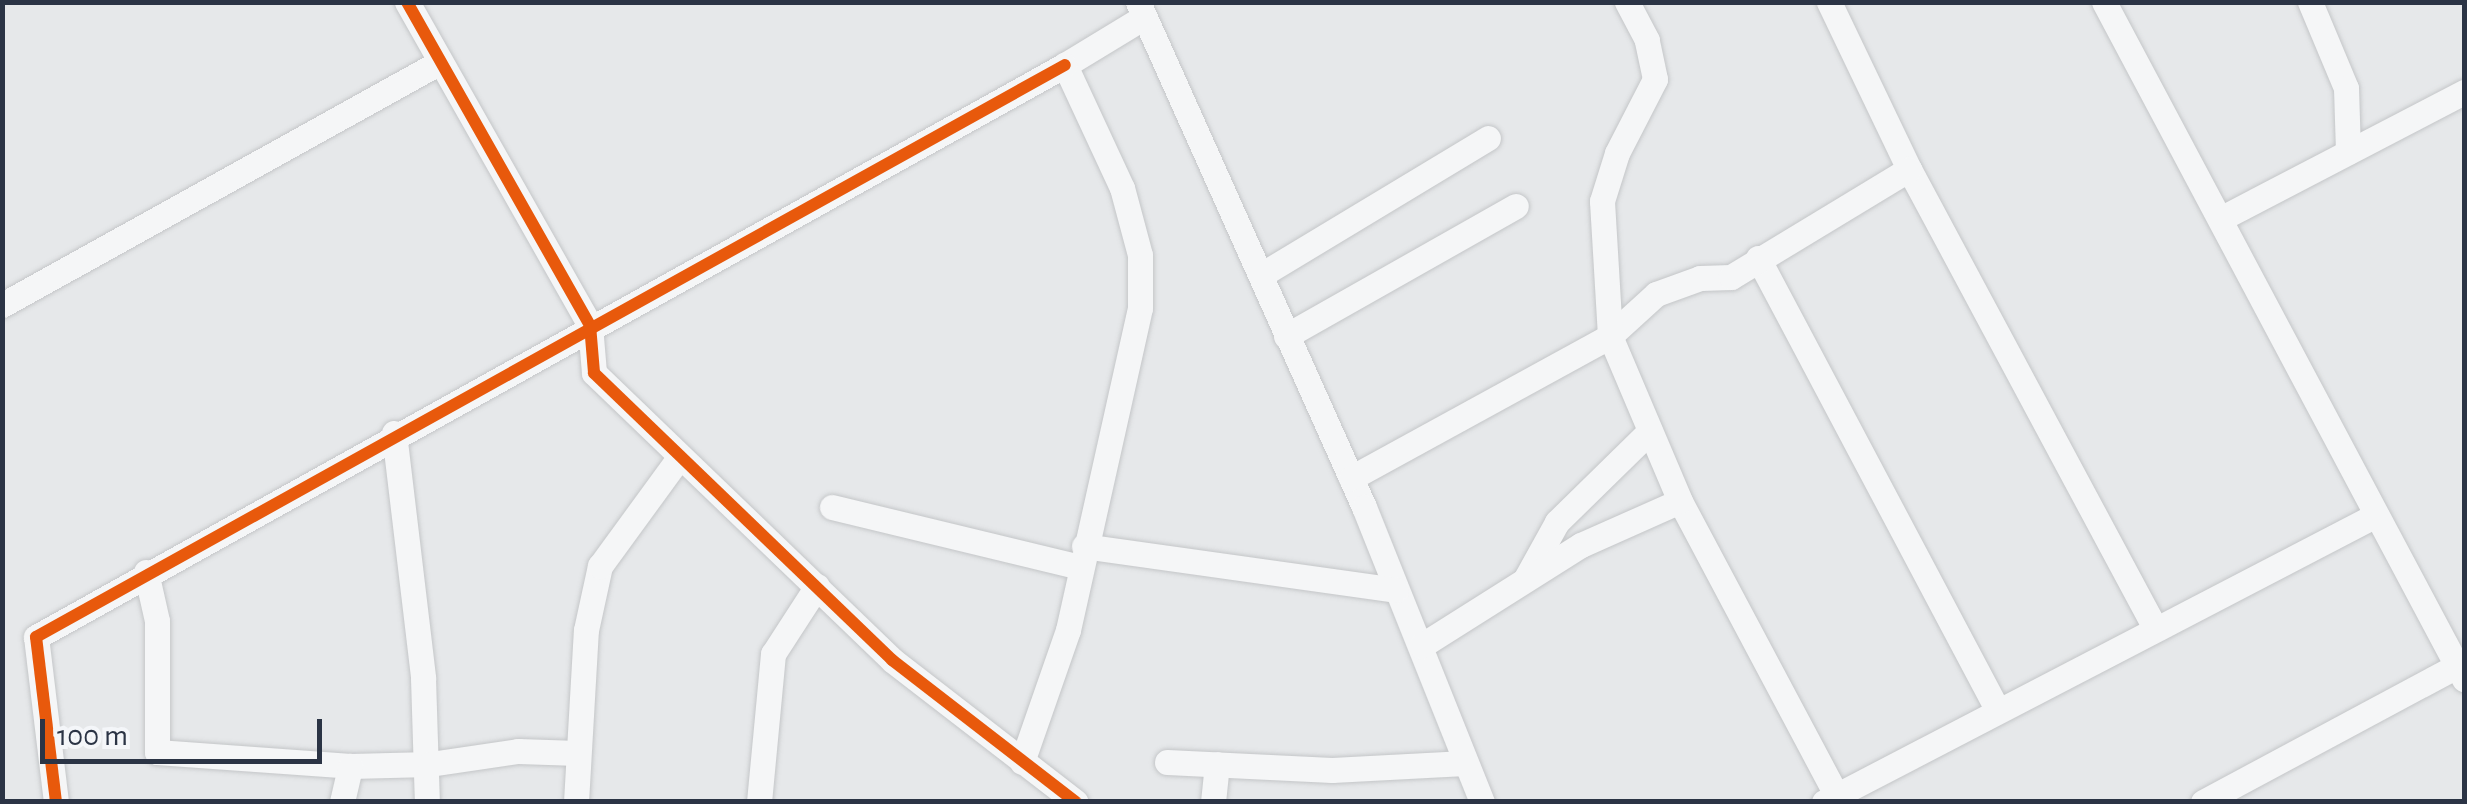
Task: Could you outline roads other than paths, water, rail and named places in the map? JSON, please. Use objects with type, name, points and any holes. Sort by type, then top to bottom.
[{"type":"street","points":[[407,2],[590,325],[594,373],[678,459],[892,660],[1076,802]]},
{"type":"street","points":[[1627,2],[1646,40],[1655,79],[1618,153],[1602,201],[1610,336],[1680,501],[1830,798],[2374,516]]},
{"type":"street","points":[[1829,2],[1909,170],[2155,628]]},
{"type":"street","points":[[2104,2],[2374,516],[2461,673],[2203,802]]},
{"type":"street","points":[[2310,2],[2346,88],[2348,152]]},
{"type":"street","points":[[56,802],[36,637],[394,433],[1065,65],[1141,10],[1350,478],[1482,802]]},
{"type":"street","points":[[2,305],[440,62]]},
{"type":"street","points":[[1022,762],[1068,630],[1136,326],[1140,255],[1122,188],[1065,65]]},
{"type":"street","points":[[2220,219],[2464,92]]},
{"type":"street","points":[[1261,276],[1488,138]]},
{"type":"street","points":[[1350,478],[1610,336],[1656,294],[1700,278],[1731,278],[1758,258],[1909,170]]},
{"type":"street","points":[[1286,336],[1516,206]]},
{"type":"street","points":[[1758,258],[1997,709]]},
{"type":"street","points":[[1526,578],[1557,522],[1650,431]]},
{"type":"street","points":[[394,433],[430,764],[426,802]]},
{"type":"street","points":[[576,802],[586,630],[600,566],[678,459]]},
{"type":"street","points":[[1421,646],[1581,545],[1680,501]]},
{"type":"street","points":[[832,507],[1082,557],[1396,590]]},
{"type":"street","points":[[146,572],[157,621],[158,752],[350,766],[430,764],[518,751],[578,753]]},
{"type":"street","points":[[760,802],[773,654],[816,586]]},
{"type":"street","points":[[1167,762],[1332,770],[1465,762]]},
{"type":"street","points":[[1213,802],[1217,764]]},
{"type":"street","points":[[342,802],[350,766]]}]
